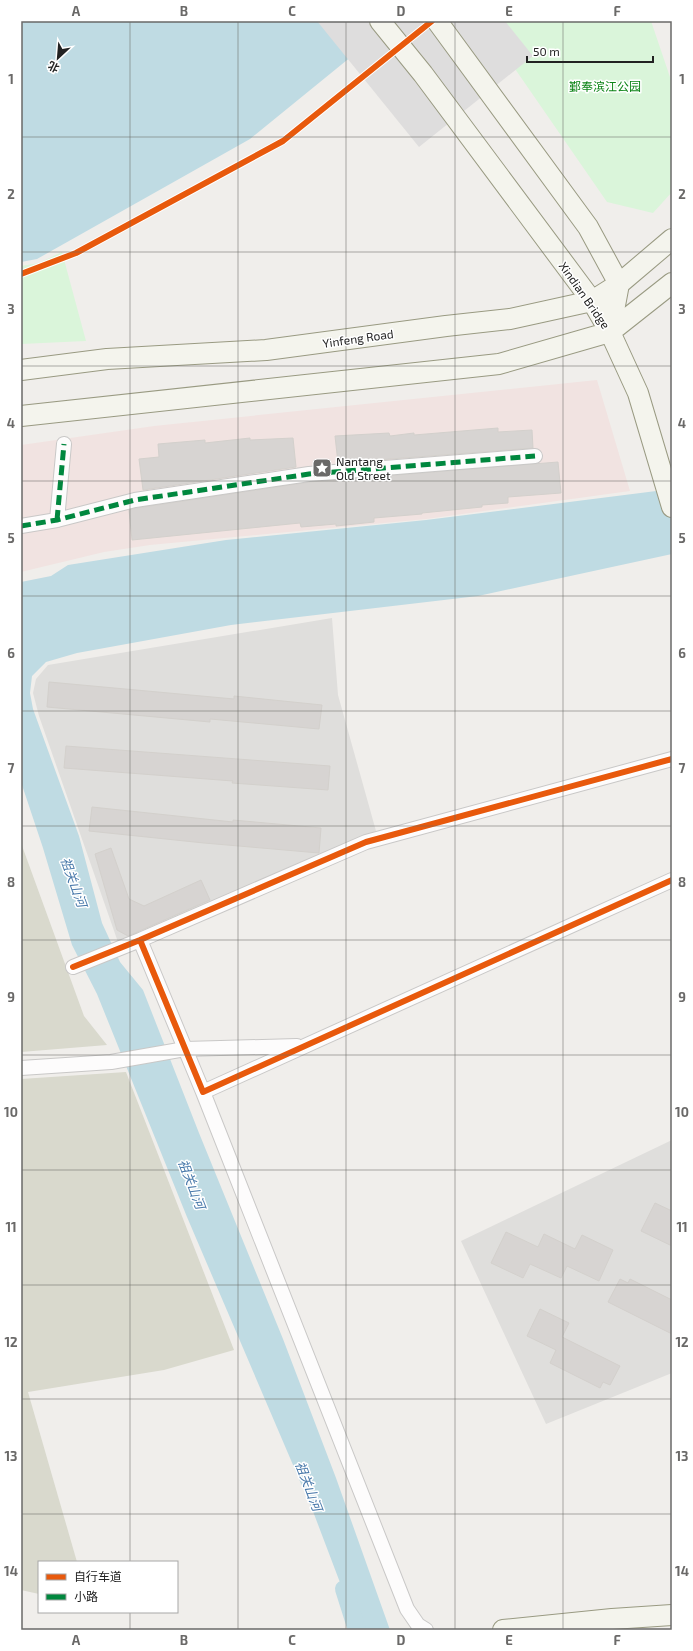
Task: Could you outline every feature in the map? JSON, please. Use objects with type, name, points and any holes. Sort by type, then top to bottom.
[{"type":"main road","name":"Xindian Bridge","points":[[380,21],[423,74],[553,249],[592,302],[610,332]]},
{"type":"main road","points":[[437,21],[588,227],[619,284]]},
{"type":"main road","name":"Yinfeng Road","points":[[21,370],[107,359],[266,350],[446,326],[510,320],[592,302],[619,284],[672,239]]},
{"type":"main road","points":[[21,416],[499,364],[610,332],[672,283]]},
{"type":"main road","name":"Xindian Bridge","points":[[610,332],[619,284]]},
{"type":"main road","points":[[610,332],[638,393],[672,507]]},
{"type":"main road","points":[[503,1630],[612,1619],[672,1615]]},
{"type":"street","points":[[57,520],[64,444]]},
{"type":"street","points":[[21,526],[57,520],[135,500],[309,474],[535,456]]},
{"type":"street","points":[[73,967],[140,940],[366,842],[672,759]]},
{"type":"street","points":[[203,1092],[672,880]]},
{"type":"street","points":[[140,940],[179,1050],[203,1092],[407,1610],[418,1624],[426,1630]]},
{"type":"street","points":[[21,1068],[114,1062],[179,1050],[303,1046]]},
{"type":"shaded area","name":"Nantang Old Street","points":[[597,380],[630,491],[426,519],[150,545],[104,552],[21,572],[21,445],[154,426]]},
{"type":"shaded area","points":[[332,618],[338,695],[376,831],[119,945],[39,716],[33,693],[36,679],[48,665]]},
{"type":"shaded area","points":[[21,843],[84,1016],[107,1045],[21,1052]]},
{"type":"shaded area","points":[[126,1072],[234,1350],[164,1370],[28,1392],[77,1561],[38,1561],[38,1594],[21,1590],[21,1079]]},
{"type":"shaded area","points":[[672,1140],[672,1373],[546,1424],[461,1241]]},
{"type":"green space","name":"鄞奉滨江公园","points":[[482,21],[651,21],[672,83],[672,192],[653,213],[607,202]]},
{"type":"green space","points":[[62,252],[86,341],[21,344],[21,266],[39,263]]},
{"type":"water","points":[[21,21],[395,21],[250,139],[37,259],[21,262]]},
{"type":"water","points":[[672,489],[672,554],[478,596],[231,625],[77,653],[46,662],[32,676],[30,693],[33,709],[79,836],[102,923],[120,962],[143,990],[199,1133],[283,1339],[336,1478],[390,1630],[358,1630],[314,1514],[187,1217],[97,994],[72,945],[43,848],[21,782],[21,582],[51,576],[68,565],[226,540],[426,520]]},
{"type":"pier","points":[[317,21],[505,21],[533,56],[419,147]]},
{"type":"building","points":[[498,428],[498,432],[532,430],[533,448],[338,463],[335,436],[389,433],[390,436],[414,433],[414,435]]},
{"type":"building","points":[[250,438],[250,440],[293,438],[296,467],[143,490],[139,459],[159,457],[158,444],[205,440],[205,443]]},
{"type":"building","points":[[558,462],[561,493],[508,497],[508,503],[482,505],[482,507],[422,514],[374,518],[374,522],[336,526],[336,524],[301,527],[300,523],[132,540],[129,510],[137,508],[310,482]]},
{"type":"building","points":[[49,682],[234,699],[234,696],[322,705],[319,729],[210,719],[210,722],[47,707]]},
{"type":"building","points":[[66,746],[330,766],[328,790],[64,768]]},
{"type":"building","points":[[92,807],[233,822],[233,820],[321,828],[319,853],[89,831]]},
{"type":"building","points":[[111,848],[129,899],[144,906],[201,880],[210,900],[128,936],[117,930],[95,854]]},
{"type":"building","points":[[655,1203],[672,1211],[672,1246],[641,1231]]},
{"type":"building","points":[[506,1232],[538,1247],[544,1234],[575,1249],[582,1235],[613,1250],[599,1281],[567,1266],[561,1278],[530,1264],[523,1278],[491,1263]]},
{"type":"building","points":[[620,1279],[628,1283],[630,1279],[672,1300],[672,1334],[608,1302]]},
{"type":"building","points":[[540,1309],[569,1323],[562,1337],[620,1366],[610,1385],[603,1382],[600,1388],[550,1363],[556,1350],[527,1336]]},
{"type":"waterway","name":"祖关山河","points":[[344,1589],[357,1630]]},
{"type":"marked path","points":[[57,520],[64,444]]},
{"type":"marked path","points":[[21,526],[57,520],[135,500],[309,474],[535,456]]},
{"type":"cycle path","points":[[21,274],[76,253],[283,141],[432,21]]},
{"type":"cycle path","points":[[73,967],[140,940],[366,842],[672,759]]},
{"type":"cycle path","points":[[140,940],[203,1092],[672,880]]},
{"type":"place","name":"Nantang Old Street","points":[[322,468]]}]
